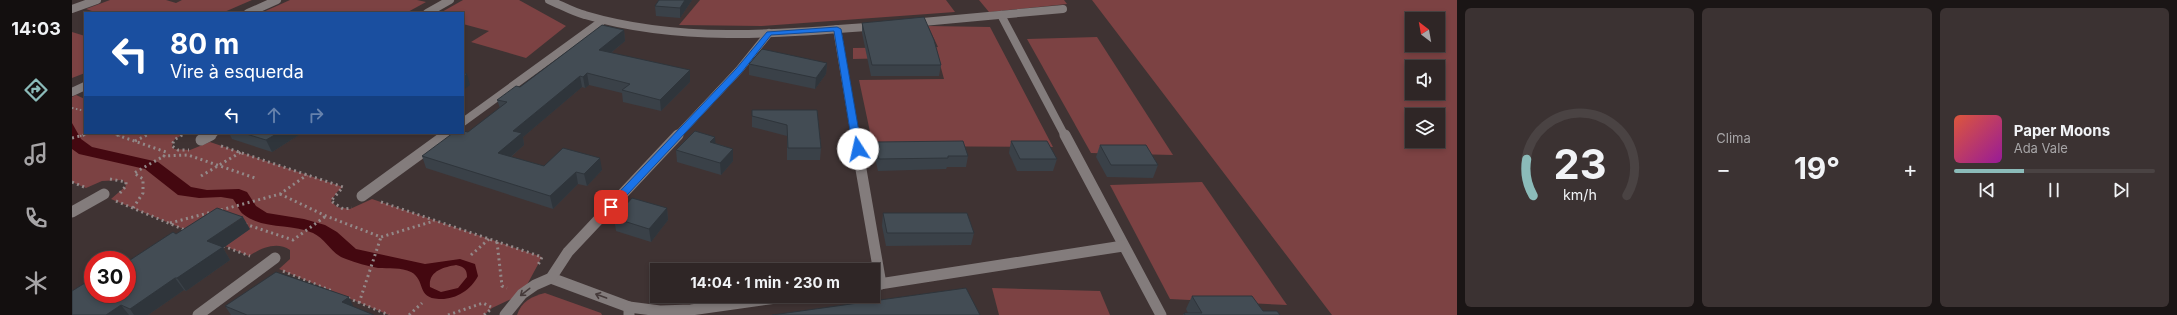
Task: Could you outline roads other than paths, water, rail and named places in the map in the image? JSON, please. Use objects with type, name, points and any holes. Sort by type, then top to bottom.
[{"type":"street","points":[[72,9],[97,0]]},
{"type":"street","points":[[250,12],[277,0]]},
{"type":"street","points":[[429,12],[450,0]]},
{"type":"street","points":[[549,0],[602,21],[703,33],[769,33],[884,25]]},
{"type":"street","points":[[900,24],[1063,9]]},
{"type":"street","points":[[1002,15],[1123,246],[1161,315]]},
{"type":"street","points":[[464,121],[602,21]]},
{"type":"street","points":[[837,29],[874,263]]},
{"type":"street","points":[[505,315],[522,294],[535,285],[551,278],[568,252],[739,70],[769,33]]},
{"type":"street","points":[[72,92],[84,86]]},
{"type":"street","points":[[201,140],[212,134]]},
{"type":"street","points":[[362,196],[447,134]]},
{"type":"street","points":[[72,212],[104,194]]},
{"type":"street","points":[[880,284],[1123,246]]},
{"type":"street","points":[[198,315],[279,262]]},
{"type":"street","points":[[551,278],[629,311],[691,310],[741,303]]}]
